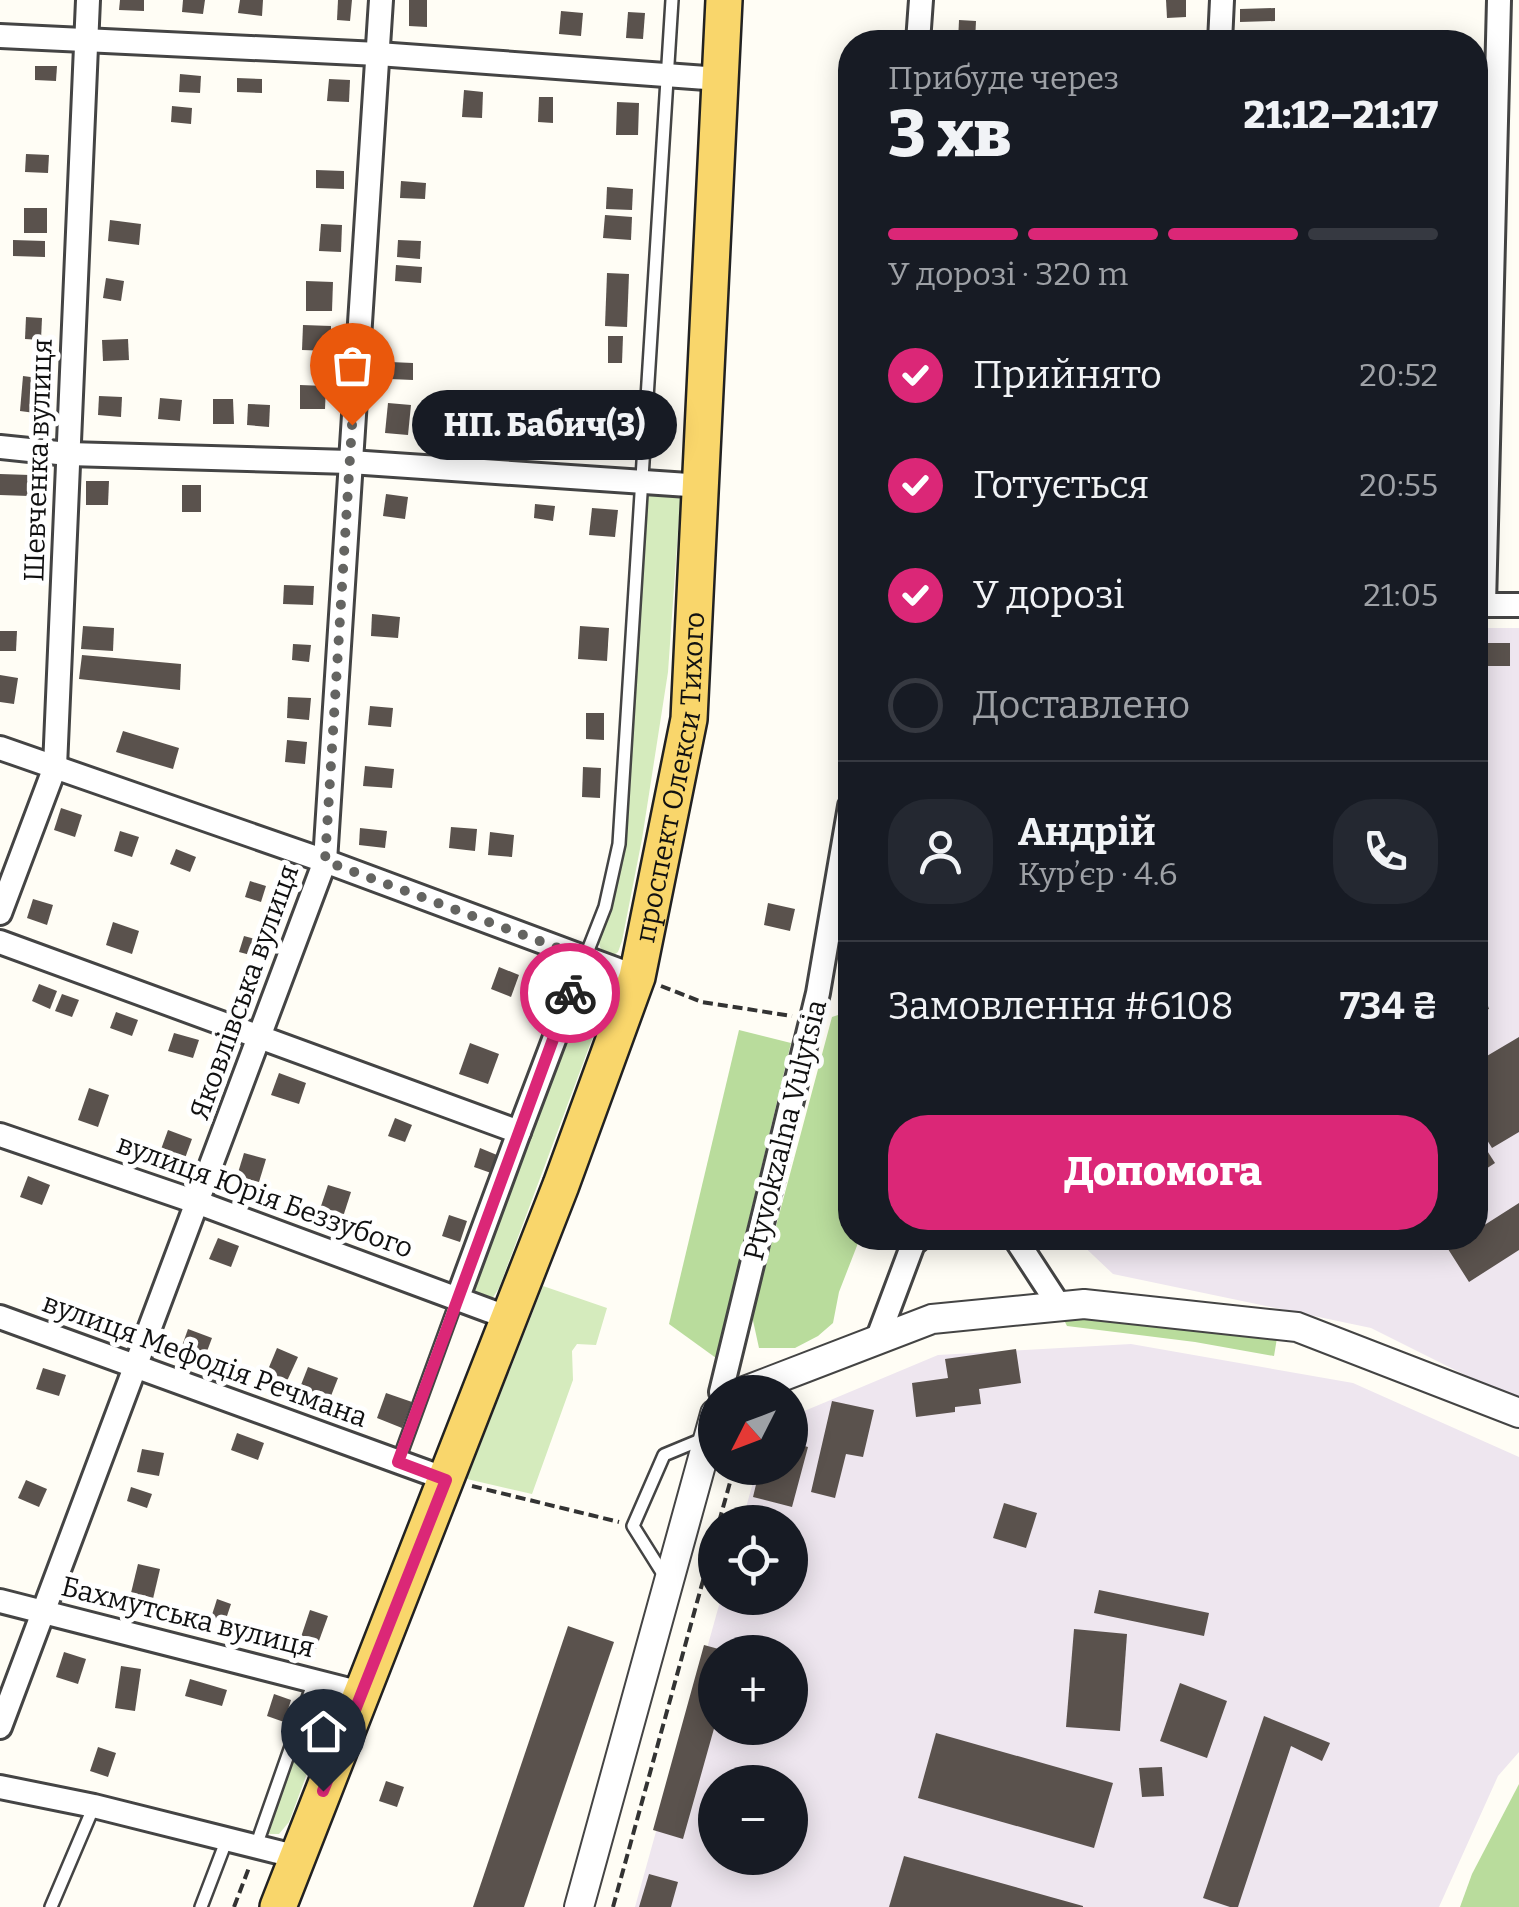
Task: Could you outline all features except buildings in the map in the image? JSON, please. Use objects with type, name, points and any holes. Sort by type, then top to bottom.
[{"type":"main road","name":"проспект Олекси Тихого","points":[[278,1907],[510,1318],[637,977],[689,719],[724,0]]},
{"type":"street","name":"Шевченка вулиця","points":[[0,912],[55,767],[88,0]]},
{"type":"street","name":"Яковлівська вулиця","points":[[0,1727],[325,861],[381,0]]},
{"type":"street","points":[[919,30],[920,0]]},
{"type":"street","points":[[1221,30],[1222,0]]},
{"type":"street","points":[[1488,350],[1499,0]]},
{"type":"street","points":[[0,36],[378,54],[720,78]]},
{"type":"street","points":[[0,448],[68,454],[350,462],[702,486]]},
{"type":"street","points":[[1488,605],[1519,605]]},
{"type":"street","points":[[0,748],[325,861],[637,977]]},
{"type":"street","name":"Ptyvokzalna Vulytsia","points":[[725,1375],[812,1019],[838,873]]},
{"type":"street","points":[[0,942],[519,1132]]},
{"type":"street","points":[[458,1297],[585,958]]},
{"type":"street","name":"вулиця Юрія Беззубого","points":[[0,1135],[199,1203],[510,1318]]},
{"type":"street","points":[[877,1340],[911,1250]]},
{"type":"street","points":[[1023,1250],[1060,1307]]},
{"type":"street","points":[[786,1375],[932,1318],[1084,1304],[1297,1327],[1519,1413]]},
{"type":"street","name":"вулиця Мефодія Речмана","points":[[0,1317],[446,1480]]},
{"type":"street","points":[[579,1907],[698,1476]]},
{"type":"street","name":"Бахмутська вулиця","points":[[0,1600],[361,1693]]},
{"type":"street","points":[[0,1787],[298,1857]]},
{"type":"lane","points":[[585,958],[605,907],[620,844],[672,0]]},
{"type":"lane","points":[[398,1462],[458,1297]]},
{"type":"lane","points":[[668,1582],[633,1526],[664,1455],[698,1434]]},
{"type":"lane","points":[[256,1846],[314,1681]]},
{"type":"lane","points":[[51,1907],[94,1806]]},
{"type":"lane","points":[[201,1907],[227,1839]]},
{"type":"path","points":[[637,977],[702,1002],[812,1019]]},
{"type":"path","points":[[446,1480],[633,1526]]},
{"type":"path","points":[[613,1907],[698,1599]]},
{"type":"path","points":[[234,1907],[256,1846]]},
{"type":"shaded area","points":[[1488,628],[1519,628],[1519,1402],[1371,1328],[1113,1274],[1088,1250],[1488,1250]]},
{"type":"shaded area","points":[[1131,1344],[1353,1383],[1519,1457],[1519,1752],[1498,1776],[1439,1907],[635,1907],[698,1681],[698,1745],[808,1745],[808,1635],[711,1635],[716,1615],[808,1615],[808,1505],[747,1505],[752,1485],[808,1485],[808,1409],[938,1355]]},
{"type":"green space","points":[[647,487],[681,489],[668,672],[622,941],[611,957],[603,954],[597,939],[610,908],[625,846]]},
{"type":"green space","points":[[596,971],[605,978],[610,991],[499,1288],[492,1299],[486,1300],[472,1294],[470,1283],[588,973]]},
{"type":"green space","points":[[838,1015],[838,1250],[855,1250],[839,1292],[833,1323],[795,1348],[759,1348],[752,1316],[832,1017]]},
{"type":"green space","points":[[739,1030],[791,1043],[716,1358],[669,1324]]},
{"type":"green space","points":[[543,1286],[607,1308],[596,1345],[577,1344],[572,1351],[573,1380],[532,1494],[467,1479]]},
{"type":"green space","points":[[1063,1318],[1142,1321],[1277,1338],[1274,1356],[1067,1326]]},
{"type":"green space","points":[[314,1690],[329,1694],[334,1701],[289,1822],[279,1834],[265,1834]]},
{"type":"green space","points":[[1519,1784],[1519,1907],[1460,1907],[1472,1874]]},
{"type":"way so far","points":[[352,425],[325,861],[585,958],[570,993]]},
{"type":"place","name":"НП. Бабич(3)","points":[[352,425]]},
{"type":"route","points":[[323,1791],[446,1480],[398,1462],[570,993]]}]
